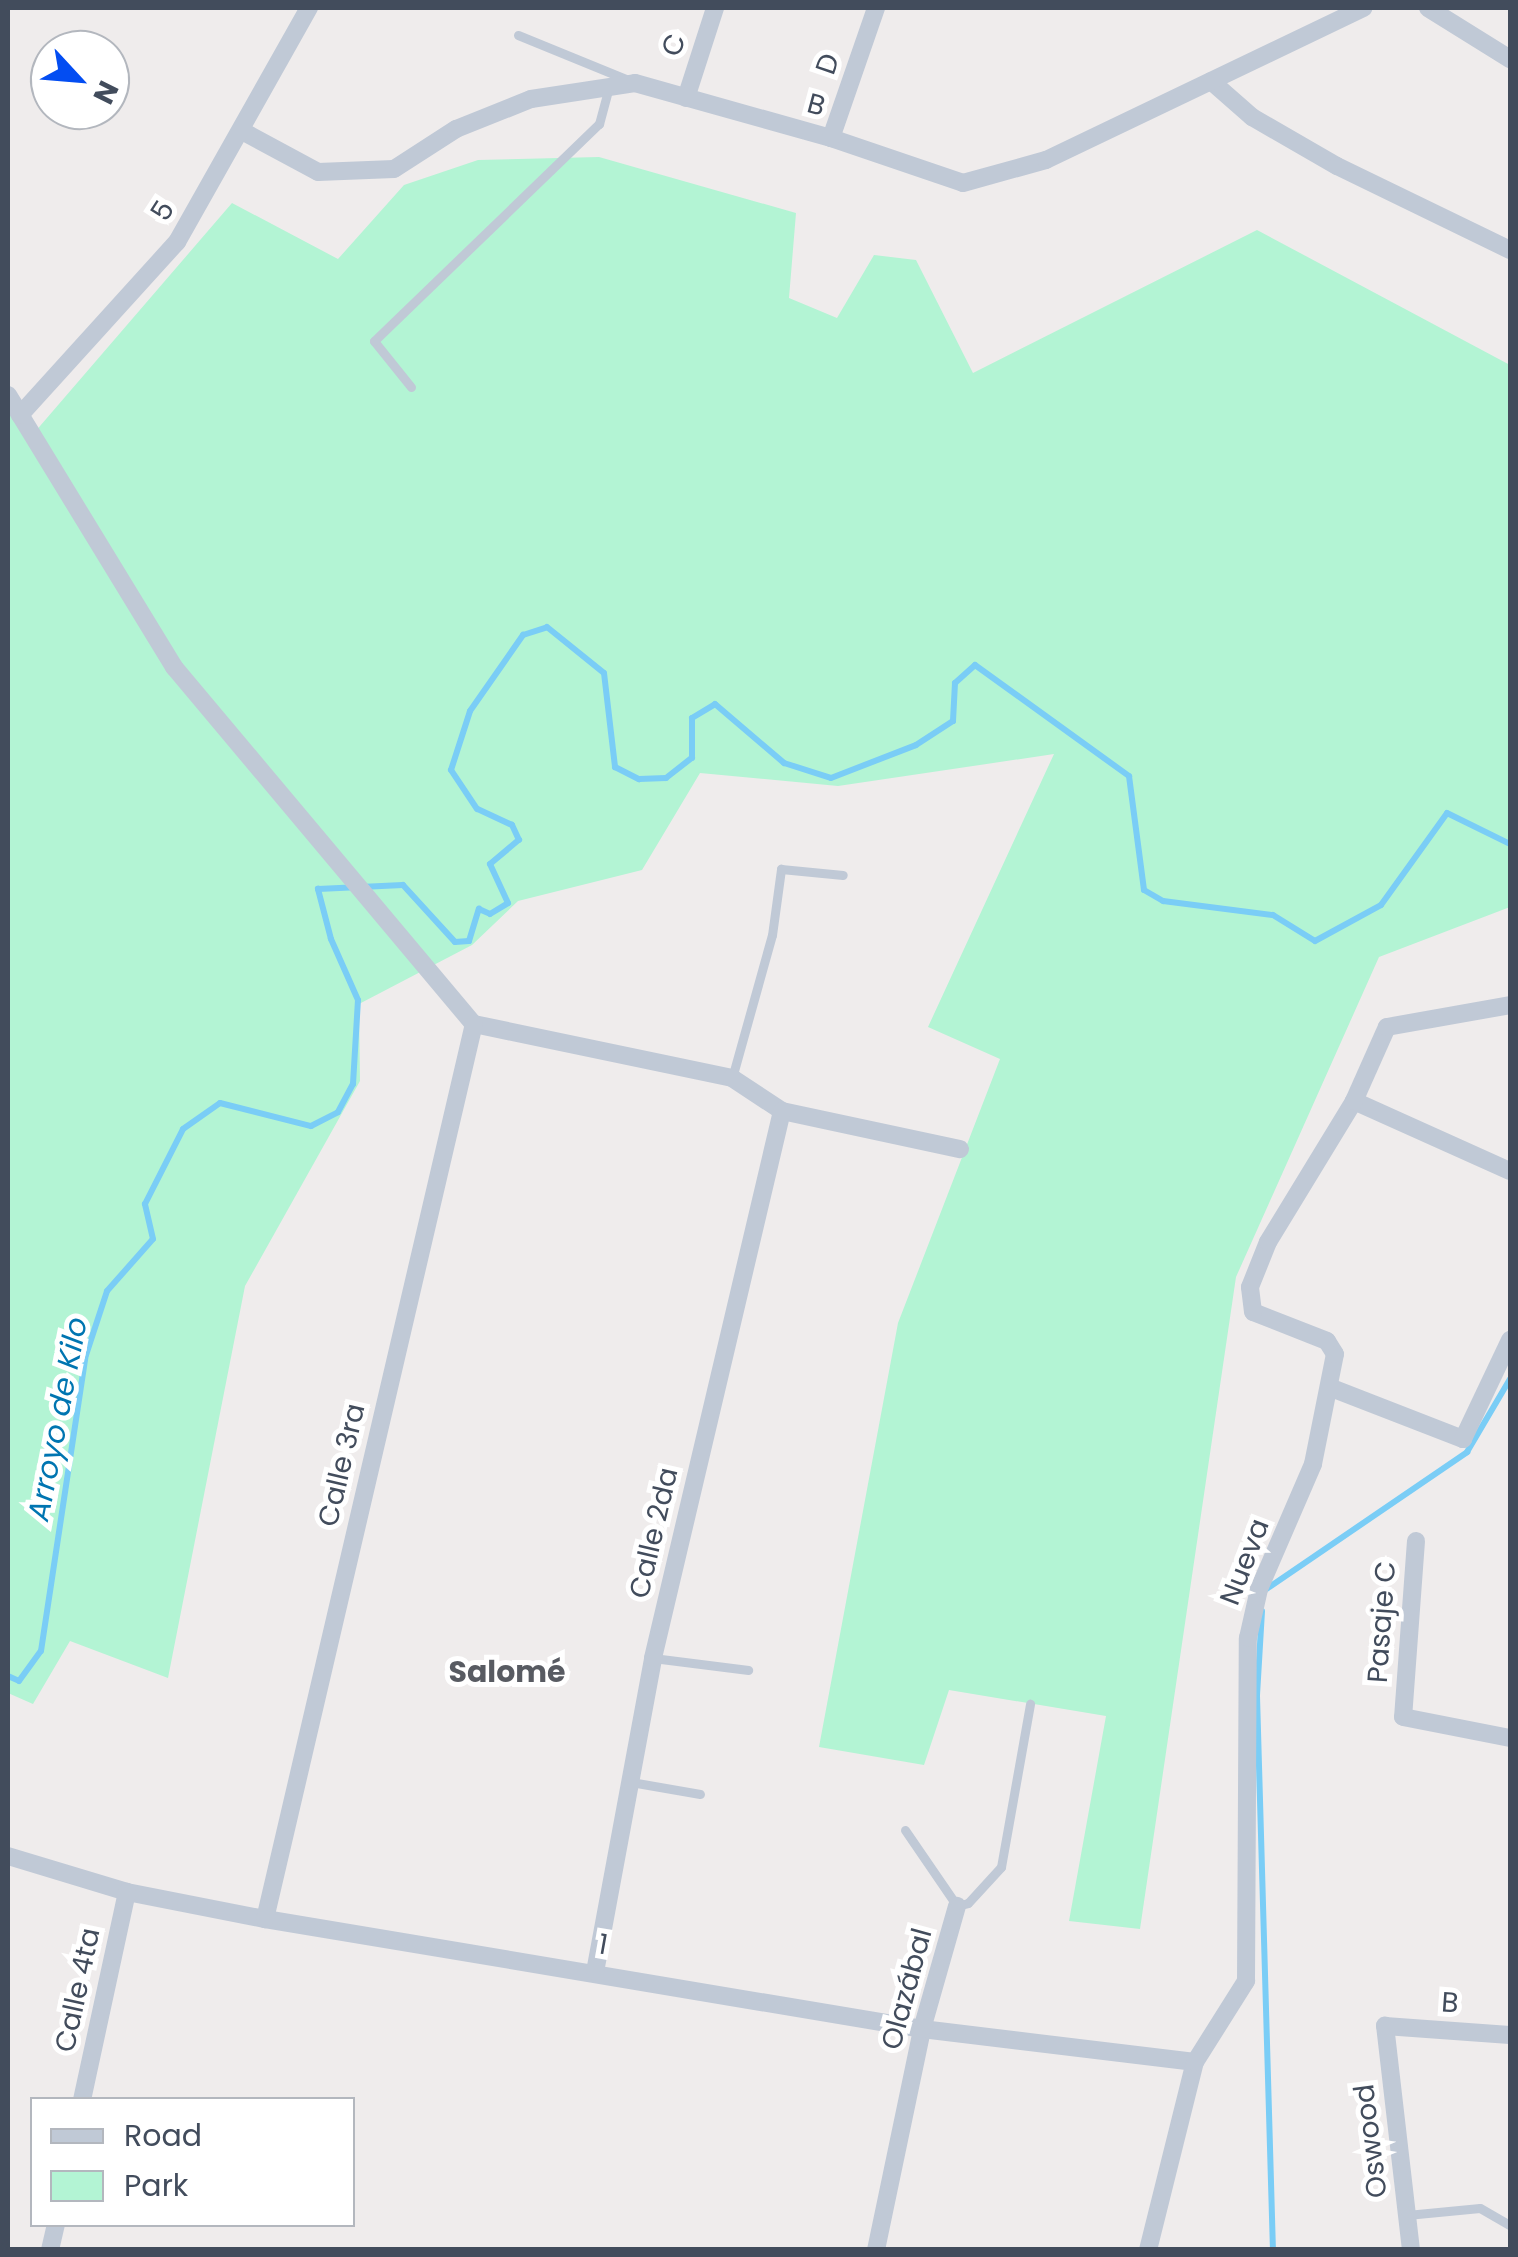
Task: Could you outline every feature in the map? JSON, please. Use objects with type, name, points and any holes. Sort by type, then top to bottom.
[{"type":"street","name":"5","points":[[20,415],[177,242],[244,132],[309,8]]},
{"type":"street","name":"C","points":[[686,98],[715,8]]},
{"type":"street","name":"D","points":[[831,138],[876,8]]},
{"type":"street","name":"B","points":[[244,132],[318,172],[394,169],[456,129],[531,99],[635,83],[831,138],[964,184],[1046,160],[1363,8]]},
{"type":"street","points":[[1428,8],[1510,59]]},
{"type":"street","points":[[1212,81],[1252,117],[1337,166],[1510,250]]},
{"type":"street","points":[[8,395],[174,667],[474,1024],[732,1078],[782,1111],[960,1149]]},
{"type":"street","name":"Nueva","points":[[1148,2250],[1195,2062],[1246,1981],[1248,1638],[1258,1589],[1313,1464],[1335,1354],[1327,1341],[1253,1312],[1250,1286],[1268,1242],[1354,1101],[1387,1027],[1510,1005]]},
{"type":"street","name":"Calle 3ra","points":[[264,1919],[474,1024]]},
{"type":"street","points":[[1354,1101],[1510,1171]]},
{"type":"street","name":"Calle 2da","points":[[595,1972],[653,1658],[782,1111]]},
{"type":"street","points":[[1329,1387],[1463,1439],[1510,1340]]},
{"type":"street","name":"Pasaje C","points":[[1416,1541],[1403,1717],[1510,1738]]},
{"type":"street","name":"1","points":[[8,1856],[127,1892],[264,1919],[922,2029],[1195,2062]]},
{"type":"street","name":"Calle 4ta","points":[[83,2097],[127,1892]]},
{"type":"street","name":"Olazábal","points":[[876,2250],[922,2029],[957,1906]]},
{"type":"street","name":"B","points":[[1385,2026],[1510,2035]]},
{"type":"street","name":"Oswood","points":[[1385,2026],[1411,2250]]},
{"type":"lane","points":[[518,36],[635,83]]},
{"type":"lane","points":[[412,387],[374,341],[599,124],[609,87]]},
{"type":"lane","points":[[732,1078],[772,935],[781,869],[843,875]]},
{"type":"lane","points":[[653,1658],[748,1670]]},
{"type":"lane","name":"Olazábal","points":[[957,1906],[968,1903],[1000,1867],[1030,1704]]},
{"type":"lane","points":[[631,1782],[700,1794]]},
{"type":"lane","points":[[905,1830],[957,1906]]},
{"type":"lane","points":[[1407,2216],[1480,2208],[1509,2225]]},
{"type":"green space","points":[[599,157],[796,213],[789,298],[837,318],[874,255],[916,260],[973,373],[1257,230],[1510,365],[1510,907],[1379,957],[1236,1277],[1140,1929],[1069,1921],[1106,1716],[949,1690],[924,1765],[819,1747],[898,1323],[1000,1059],[928,1027],[1054,754],[838,786],[700,773],[642,870],[518,901],[472,945],[359,1004],[360,1081],[245,1286],[168,1678],[70,1641],[33,1704],[8,1693],[8,412],[34,433],[232,203],[338,259],[404,185],[478,160]]},
{"type":"waterway","name":"Arroyo de Kilo","points":[[8,1676],[19,1681],[41,1651],[86,1355],[107,1291],[153,1239],[145,1204],[183,1129],[220,1103],[311,1126],[338,1112],[353,1084],[358,1000],[331,939],[318,889],[403,885],[455,942],[469,941],[479,909],[490,914],[508,903],[490,864],[519,840],[512,825],[477,809],[451,770],[470,711],[523,635],[547,627],[604,673],[615,767],[639,779],[666,778],[692,758],[692,718],[715,704],[784,763],[831,778],[916,745],[953,721],[955,683],[975,665],[1129,776],[1144,890],[1163,901],[1273,915],[1315,941],[1381,905],[1447,813],[1510,844]]},
{"type":"waterway","points":[[1265,1590],[1467,1452],[1510,1379]]},
{"type":"waterway","points":[[1262,1611],[1257,1696],[1273,2250]]},
{"type":"district","name":"Salomé","points":[[507,1672]]}]
